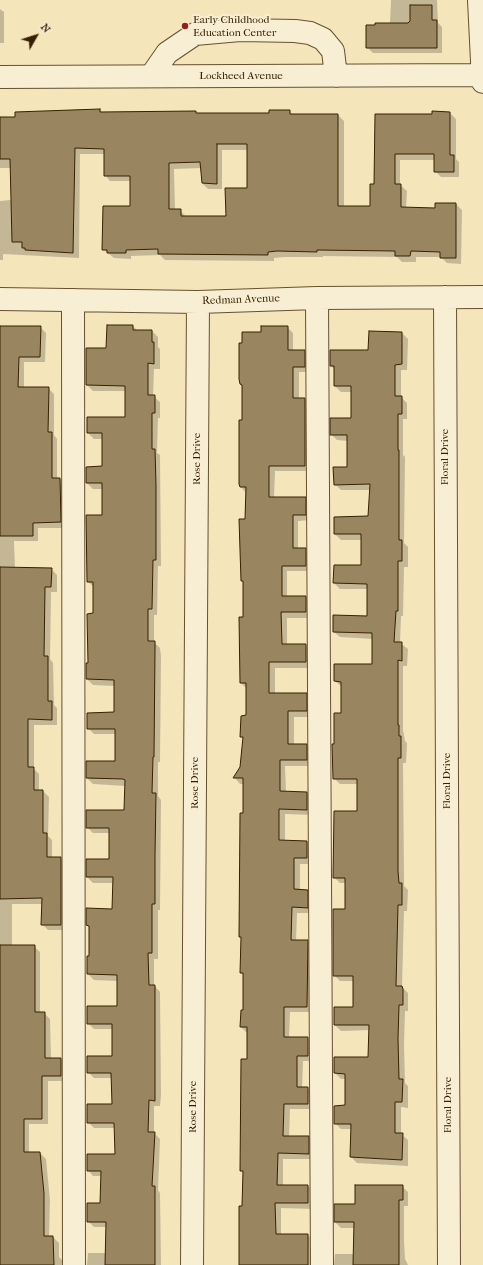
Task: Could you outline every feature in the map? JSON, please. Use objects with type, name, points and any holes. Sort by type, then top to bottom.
[{"type":"street","points":[[479,0],[483,82]]},
{"type":"street","points":[[150,76],[167,53],[195,34],[213,31],[240,30],[295,31],[310,33],[323,39],[333,51],[336,76]]},
{"type":"street","name":"Lockheed Avenue","points":[[0,77],[483,75]]},
{"type":"street","name":"Floral Drive","points":[[445,297],[449,1265]]},
{"type":"street","name":"Redman Avenue","points":[[0,299],[198,302],[317,298],[483,297]]},
{"type":"street","points":[[317,298],[322,1265]]},
{"type":"street","points":[[73,300],[74,1265]]},
{"type":"street","name":"Rose Drive","points":[[192,1265],[198,302]]},
{"type":"building","points":[[410,5],[432,5],[432,20],[437,20],[437,48],[366,48],[366,25],[375,25],[375,23],[408,23],[410,21]]},
{"type":"building","points":[[100,109],[100,112],[196,111],[196,113],[269,113],[269,110],[290,110],[290,114],[338,114],[338,206],[370,206],[370,184],[374,184],[375,114],[432,114],[432,111],[450,112],[450,155],[454,155],[454,172],[434,172],[434,154],[395,154],[395,184],[401,184],[401,207],[435,208],[435,203],[456,203],[456,258],[440,258],[440,252],[411,251],[410,256],[395,256],[395,251],[317,250],[317,252],[277,251],[268,252],[268,255],[158,254],[158,249],[126,250],[126,253],[107,253],[107,250],[102,250],[103,206],[130,206],[130,176],[104,176],[104,149],[75,148],[73,253],[25,250],[25,248],[22,248],[22,242],[12,242],[10,159],[0,159],[0,117],[15,117],[15,112]],"holes":[[[217,144],[247,144],[247,188],[225,188],[226,216],[181,216],[181,209],[169,209],[169,163],[200,162],[202,183],[217,184]]]},
{"type":"building","points":[[107,325],[133,325],[133,330],[152,330],[152,342],[154,342],[154,364],[148,363],[148,395],[155,395],[155,413],[152,413],[152,449],[155,449],[156,560],[153,560],[152,609],[148,609],[148,641],[155,641],[154,757],[152,793],[156,793],[155,904],[152,904],[152,953],[148,953],[149,985],[155,985],[155,1101],[149,1100],[148,1132],[155,1132],[152,1186],[155,1186],[155,1265],[105,1265],[106,1222],[87,1222],[87,1203],[100,1203],[101,1171],[87,1171],[87,1154],[115,1154],[114,1123],[87,1123],[87,1104],[112,1104],[111,1073],[87,1073],[87,1056],[112,1056],[112,1024],[87,1024],[87,1006],[117,1006],[117,975],[87,974],[87,956],[89,956],[89,926],[86,925],[86,908],[112,909],[113,877],[86,877],[86,859],[109,859],[109,828],[86,828],[86,810],[124,810],[125,780],[86,778],[86,761],[115,761],[115,729],[87,729],[87,713],[114,712],[114,680],[86,679],[86,663],[88,663],[87,614],[93,613],[93,582],[87,582],[86,515],[102,515],[102,483],[86,483],[86,467],[102,466],[102,433],[87,433],[87,417],[125,417],[125,386],[86,385],[86,348],[106,348]]},
{"type":"building","points":[[0,326],[41,326],[40,357],[19,357],[18,387],[49,387],[48,432],[52,432],[52,478],[60,478],[61,522],[33,523],[33,536],[0,536]]},
{"type":"building","points":[[261,326],[288,326],[288,350],[305,350],[305,367],[293,367],[293,398],[305,398],[305,466],[269,466],[269,497],[306,497],[306,515],[293,515],[293,548],[306,548],[306,566],[282,566],[282,596],[306,596],[306,612],[281,612],[282,644],[306,644],[306,662],[269,662],[269,693],[307,693],[307,711],[288,711],[288,744],[307,744],[307,760],[280,760],[280,791],[307,792],[307,810],[279,809],[279,840],[307,841],[307,858],[294,858],[294,889],[308,890],[308,908],[292,907],[291,940],[308,940],[307,1007],[284,1007],[284,1037],[308,1037],[308,1056],[297,1056],[297,1087],[308,1087],[308,1104],[284,1104],[283,1136],[309,1136],[309,1154],[278,1153],[277,1185],[308,1185],[308,1203],[275,1203],[276,1234],[308,1234],[308,1265],[239,1265],[239,1206],[242,1206],[243,1171],[240,1171],[241,1059],[247,1059],[247,1027],[240,1027],[241,1010],[243,1010],[243,973],[240,973],[241,937],[239,937],[240,813],[243,813],[243,778],[233,778],[240,767],[243,737],[240,737],[241,716],[246,715],[246,683],[240,683],[239,617],[243,617],[243,581],[241,581],[239,519],[245,519],[246,487],[240,487],[239,484],[239,420],[242,420],[242,385],[240,384],[239,379],[239,343],[242,343],[242,332],[261,332]]},
{"type":"building","points":[[369,331],[402,332],[402,364],[395,365],[395,396],[402,396],[402,414],[398,414],[398,450],[399,540],[402,540],[402,561],[398,561],[398,611],[396,611],[394,642],[402,642],[402,661],[398,660],[398,725],[399,736],[401,736],[401,758],[398,758],[398,871],[399,883],[402,883],[402,905],[398,905],[396,986],[402,986],[403,989],[403,1005],[399,1005],[398,1038],[399,1079],[403,1079],[402,1102],[395,1102],[395,1133],[403,1133],[402,1160],[350,1157],[351,1124],[334,1124],[334,1106],[345,1105],[345,1074],[334,1073],[334,1057],[368,1057],[369,1025],[334,1025],[334,1007],[353,1007],[353,976],[333,976],[333,909],[345,909],[345,878],[333,878],[334,811],[357,811],[357,779],[333,779],[332,744],[334,744],[334,713],[341,713],[341,682],[334,681],[334,664],[372,664],[372,633],[333,632],[333,615],[367,616],[367,584],[333,583],[334,565],[361,565],[361,534],[334,534],[334,517],[368,516],[370,484],[334,485],[333,467],[347,467],[347,435],[330,435],[330,418],[351,418],[351,386],[334,386],[334,366],[330,366],[330,350],[368,350]]},
{"type":"building","points":[[0,567],[52,568],[51,587],[45,587],[44,656],[48,656],[48,701],[52,701],[52,720],[28,719],[28,767],[34,767],[34,790],[43,790],[43,833],[47,833],[47,857],[61,857],[61,925],[41,925],[42,898],[0,899]]},
{"type":"building","points":[[0,945],[35,945],[35,1012],[45,1012],[45,1058],[61,1058],[61,1076],[42,1076],[42,1119],[24,1119],[24,1152],[40,1152],[44,1193],[44,1236],[53,1236],[54,1265],[0,1265]]},
{"type":"building","points":[[355,1185],[403,1185],[403,1200],[399,1200],[399,1265],[353,1265],[354,1222],[334,1222],[334,1204],[355,1204]]},
{"type":"place","name":"Early Childhood Education Center","points":[[185,26]]}]
